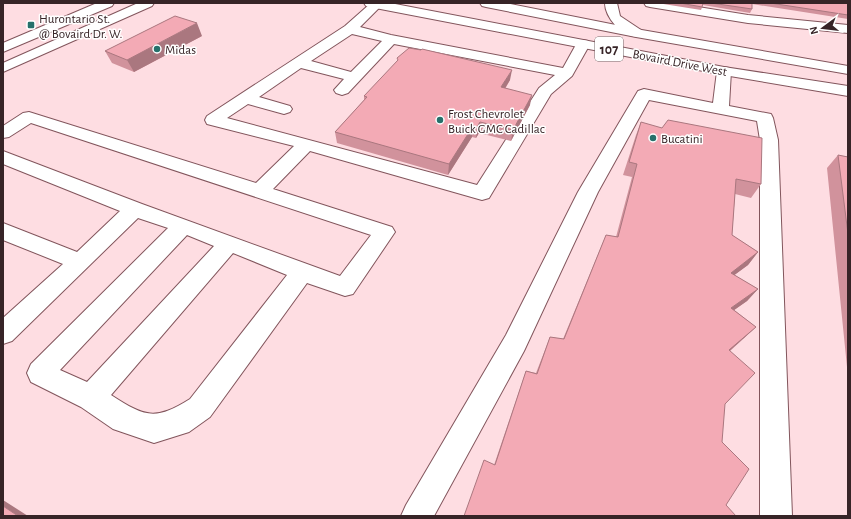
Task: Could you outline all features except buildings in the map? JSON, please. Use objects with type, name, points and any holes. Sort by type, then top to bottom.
[{"type":"main road","points":[[3,48],[108,3]]},
{"type":"main road","points":[[3,68],[148,3]]},
{"type":"main road","points":[[124,14],[144,11],[162,3]]},
{"type":"main road","name":"Bovaird Drive West","points":[[486,3],[636,33],[848,70]]},
{"type":"main road","points":[[611,3],[610,11],[614,18],[636,33]]},
{"type":"main road","points":[[650,3],[748,20],[848,29]]},
{"type":"main road","points":[[350,36],[373,4]]},
{"type":"main road","name":"Bovaird Drive West","points":[[373,4],[724,71],[848,91]]},
{"type":"main road","points":[[567,73],[391,39],[350,36],[334,40],[213,120],[482,193],[546,91],[567,73],[583,44]]},
{"type":"main road","points":[[342,90],[391,39]]},
{"type":"main road","points":[[364,47],[380,51]]},
{"type":"main road","points":[[300,63],[355,77]]},
{"type":"main road","points":[[721,110],[724,71]]},
{"type":"main road","points":[[418,516],[516,343],[588,192],[644,94],[765,118],[769,140],[776,516]]},
{"type":"main road","points":[[246,98],[284,109]]},
{"type":"main road","points":[[3,133],[29,117],[385,232],[345,287],[135,209],[3,157]]},
{"type":"main road","points":[[260,191],[306,144]]},
{"type":"main road","points":[[3,333],[135,209]]},
{"type":"main road","points":[[183,226],[40,372],[91,398],[123,419],[154,429],[179,422],[200,408],[302,272]]},
{"type":"main road","points":[[3,232],[80,262]]},
{"type":"main road","points":[[91,398],[229,243]]},
{"type":"place","name":"Hurontario St. @ Bovaird Dr. W.","points":[[31,25]]},
{"type":"place","name":"Midas","points":[[157,49]]},
{"type":"place","name":"Frost Chevrolet Buick GMC Cadillac","points":[[440,120]]},
{"type":"place","name":"Bucatini","points":[[653,138]]}]
